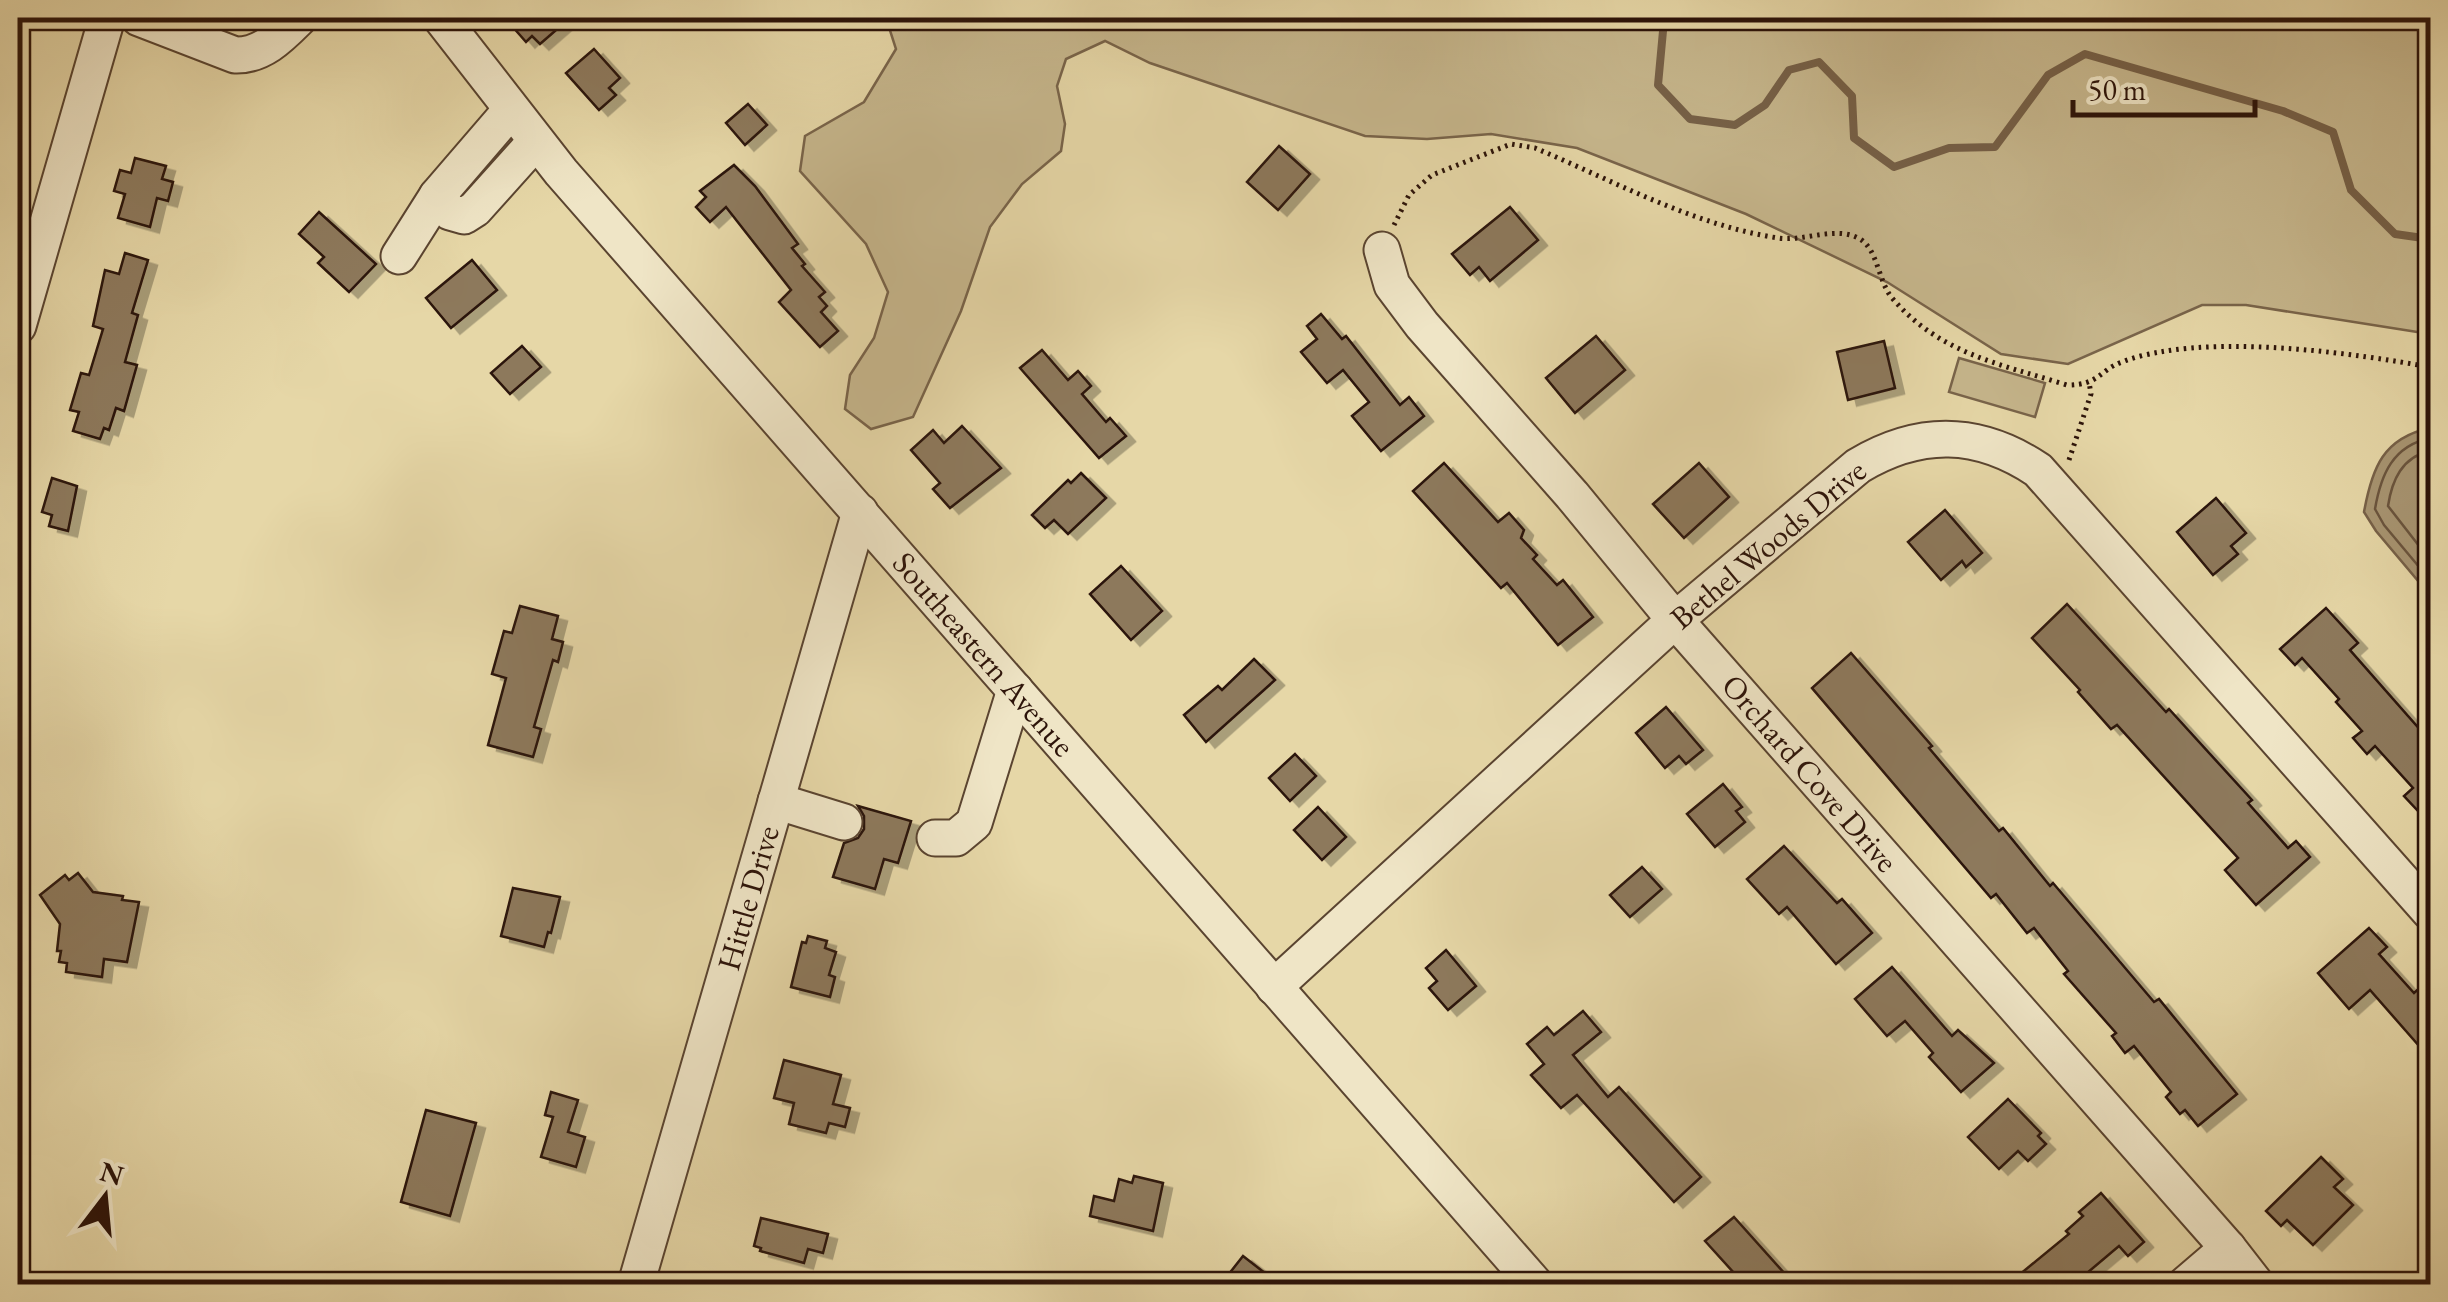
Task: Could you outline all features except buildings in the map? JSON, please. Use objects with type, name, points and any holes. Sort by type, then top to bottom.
[{"type":"street","points":[[18,326],[107,18]]},
{"type":"street","points":[[139,18],[234,55],[248,56],[277,40],[299,18]]},
{"type":"street","name":"Southeastern Avenue","points":[[441,18],[536,141],[1536,1284]]},
{"type":"street","points":[[399,256],[438,196],[511,110]]},
{"type":"street","points":[[438,196],[450,212],[464,216],[475,210],[536,141]]},
{"type":"street","name":"Orchard Cove Drive","points":[[1382,250],[1392,285],[1422,326],[2241,1273]]},
{"type":"street","name":"Bethel Woods Drive","points":[[1274,987],[1675,620],[1858,466],[1881,452],[1932,439],[1971,440],[2014,454],[2038,470],[2430,912]]},
{"type":"street","name":"Hittle Drive","points":[[636,1284],[860,512]]},
{"type":"street","points":[[936,838],[956,838],[974,823],[1015,690]]},
{"type":"street","points":[[776,801],[844,822]]},
{"type":"street","points":[[2186,1284],[2241,1273]]},
{"type":"path","points":[[1382,250],[1409,195],[1432,175],[1511,144],[1535,148],[1744,233],[1793,240],[1840,233],[1858,238],[1869,246],[1879,278],[1891,297],[1944,344],[2067,385],[2089,382],[2118,363],[2162,352],[2228,348],[2320,351],[2430,367]]},
{"type":"path","points":[[2058,490],[2092,394],[2089,382]]},
{"type":"shaded area","points":[[886,18],[2430,18],[2430,334],[2246,305],[2202,305],[2068,364],[2001,354],[1887,282],[1746,214],[1577,148],[1491,134],[1427,139],[1365,136],[1150,63],[1105,41],[1066,59],[1057,86],[1065,124],[1061,151],[1022,184],[990,227],[961,311],[913,417],[871,429],[845,409],[850,375],[874,338],[888,292],[866,244],[800,171],[805,136],[864,102],[896,49]]},
{"type":"shaded area","points":[[1959,358],[2045,383],[2035,417],[1949,392]]},
{"type":"water","points":[[2430,428],[2430,595],[2364,512],[2382,457],[2401,439]]},
{"type":"waterway","points":[[1661,18],[1658,85],[1690,119],[1735,125],[1765,105],[1789,70],[1819,62],[1852,96],[1854,138],[1894,167],[1949,148],[1995,147],[2048,75],[2085,54],[2283,111],[2333,132],[2351,190],[2395,234],[2430,239]]}]
